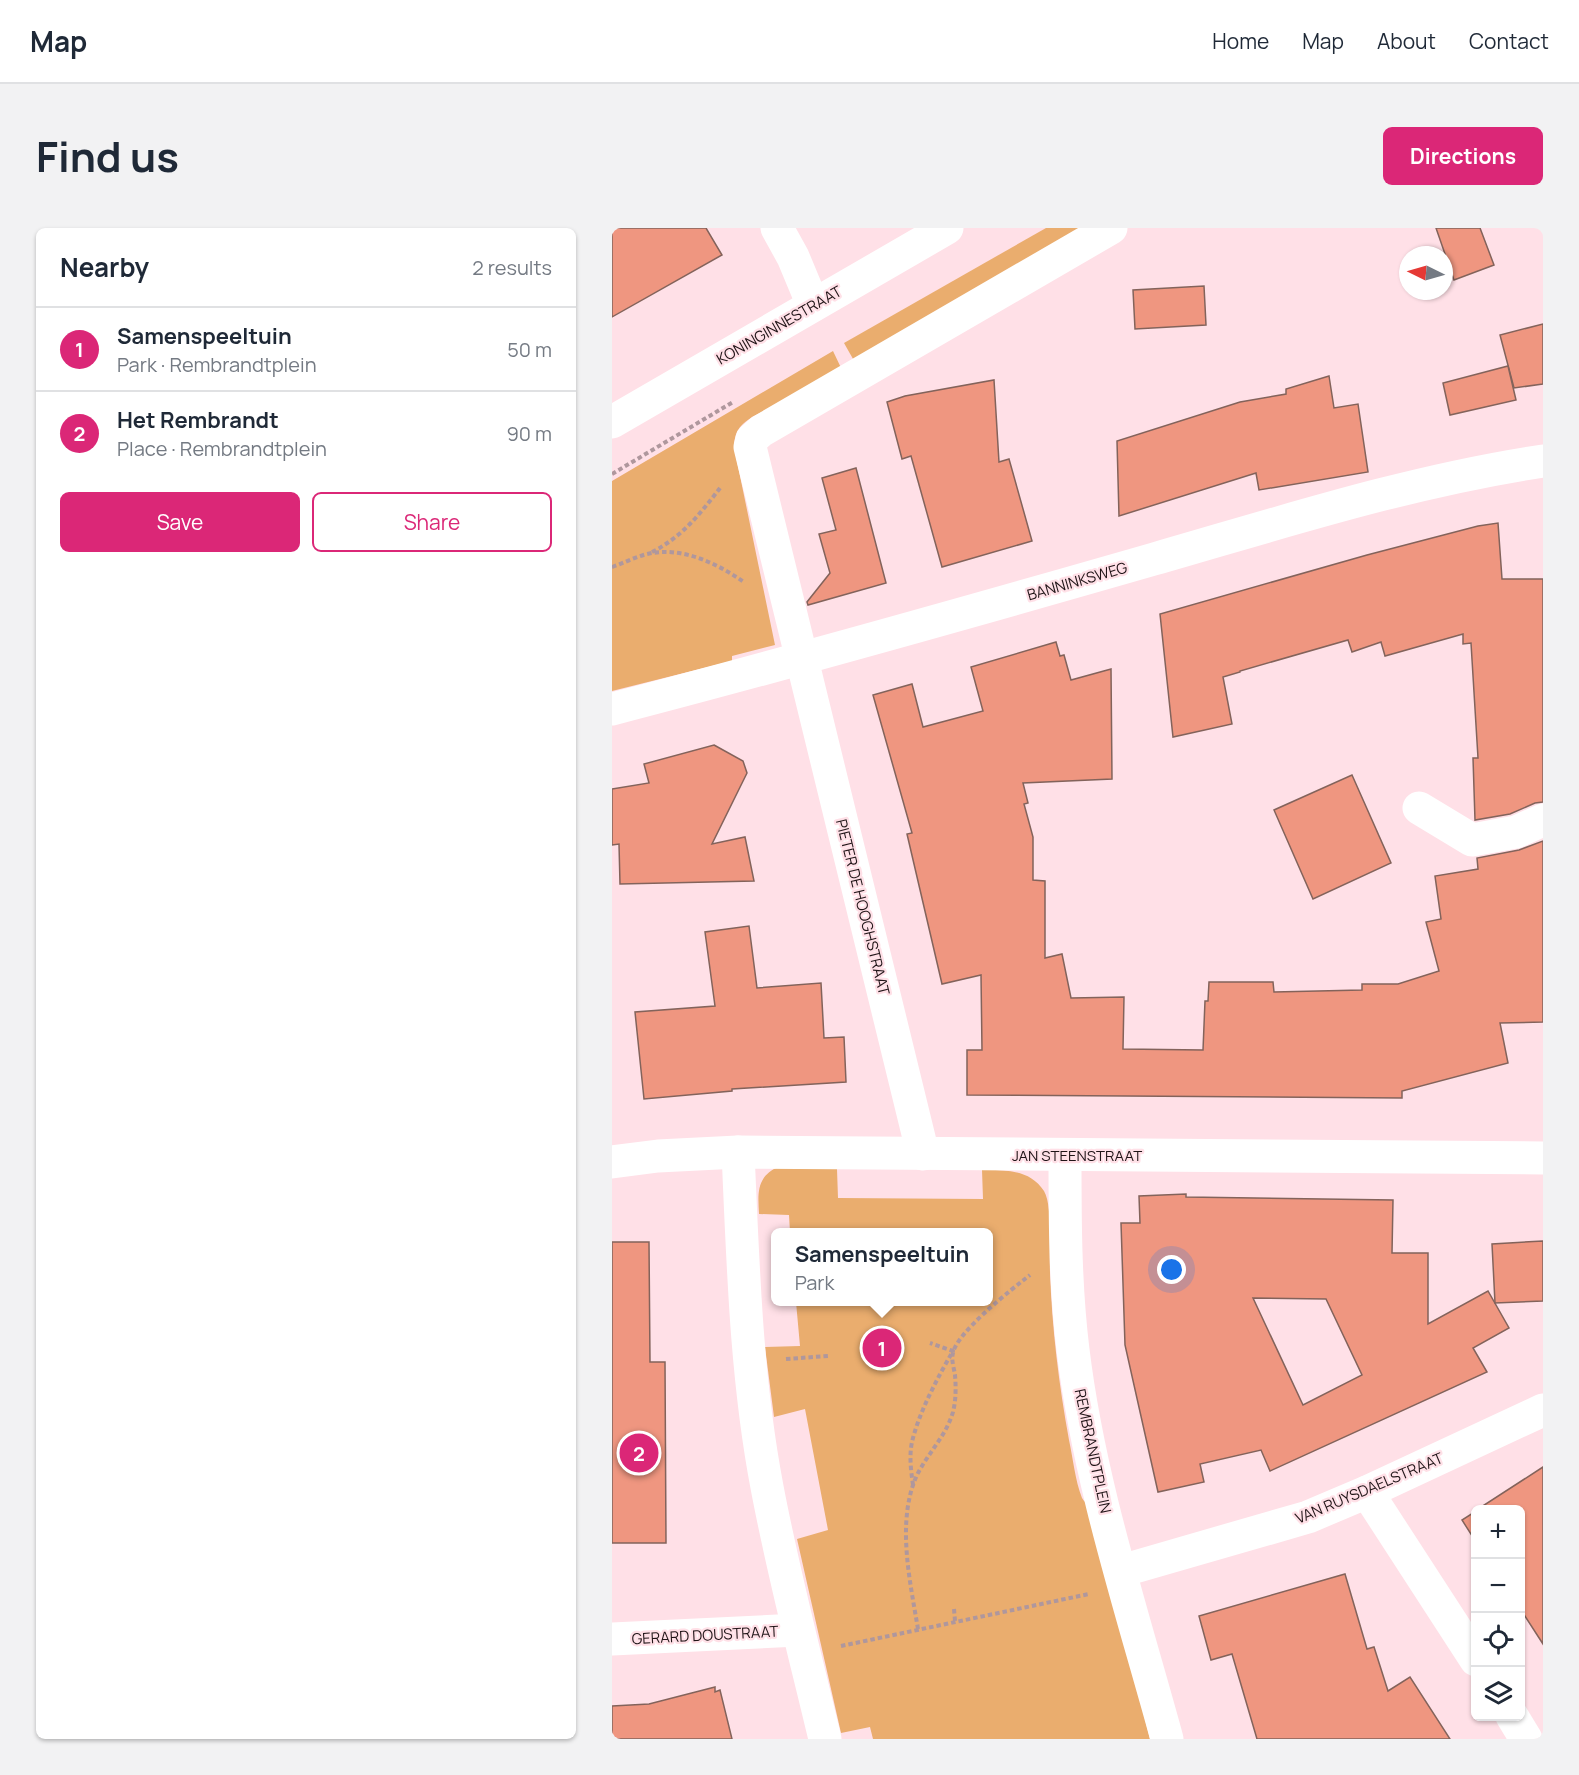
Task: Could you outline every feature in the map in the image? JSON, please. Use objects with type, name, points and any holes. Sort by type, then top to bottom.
[{"type":"street","points":[[777,228],[793,257],[813,305]]},
{"type":"street","name":"KONINGINNESTRAAT","points":[[612,422],[947,228]]},
{"type":"street","points":[[752,439],[761,431],[1111,228]]},
{"type":"street","name":"PIETER DE HOOGHSTRAAT","points":[[752,439],[750,455],[924,1154]]},
{"type":"street","name":"BANNINKSWEG","points":[[612,709],[802,660],[1373,496],[1485,470],[1543,461]]},
{"type":"street","points":[[1419,808],[1472,840],[1516,832],[1543,820]]},
{"type":"street","points":[[738,1152],[749,1361],[766,1486],[825,1739]]},
{"type":"street","name":"JAN STEENSTRAAT","points":[[612,1162],[657,1156],[738,1152],[1543,1158]]},
{"type":"street","name":"REMBRANDTPLEIN","points":[[1065,1155],[1065,1252],[1073,1350],[1090,1452],[1167,1739]]},
{"type":"street","name":"VAN RUYSDAELSTRAAT","points":[[1123,1578],[1308,1517],[1543,1410]]},
{"type":"street","points":[[1367,1492],[1471,1652]]},
{"type":"street","name":"GERARD DOUSTRAAT","points":[[612,1639],[801,1642]]},
{"type":"street","points":[[1515,1721],[1526,1739]]},
{"type":"path","points":[[612,567],[649,554],[677,537],[696,519],[720,488],[752,439]]},
{"type":"path","points":[[649,554],[671,553],[699,558],[727,570],[746,584]]},
{"type":"path","points":[[918,1629],[906,1559],[908,1511],[913,1486],[911,1455],[914,1436],[936,1380],[961,1339],[1002,1297],[1030,1275],[1050,1266],[1065,1252]]},
{"type":"path","points":[[930,1343],[953,1351]]},
{"type":"path","points":[[913,1486],[948,1425],[953,1410],[955,1378],[953,1351]]},
{"type":"path","points":[[801,1642],[918,1629],[1123,1578]]},
{"type":"path","points":[[954,1609],[955,1621]]},
{"type":"shaded area","points":[[1046,228],[1094,228],[857,366],[844,343]]},
{"type":"shaded area","points":[[833,351],[843,372],[752,417],[741,426],[735,437],[734,447],[775,645],[732,656],[732,661],[612,691],[612,481]]},
{"type":"shaded area","points":[[776,1168],[837,1169],[838,1198],[983,1199],[982,1170],[1016,1172],[1032,1178],[1044,1191],[1050,1218],[1051,1293],[1056,1357],[1074,1469],[1082,1498],[1092,1507],[1150,1739],[873,1739],[870,1727],[841,1733],[797,1539],[828,1530],[805,1409],[774,1417],[765,1347],[800,1346],[796,1306],[993,1306],[993,1228],[790,1228],[789,1215],[759,1214],[760,1188],[769,1172]]},
{"type":"building","points":[[612,228],[706,228],[722,255],[612,317]]},
{"type":"building","points":[[1436,228],[1480,228],[1494,265],[1454,280],[1453,246],[1442,246]]},
{"type":"building","points":[[1204,286],[1206,325],[1135,329],[1133,290]]},
{"type":"building","points":[[1543,324],[1543,384],[1514,388],[1500,335]]},
{"type":"building","points":[[1508,366],[1516,400],[1450,415],[1443,383]]},
{"type":"building","points":[[1329,376],[1334,408],[1358,404],[1368,472],[1259,490],[1256,473],[1119,516],[1117,441],[1240,402],[1286,394],[1286,389]]},
{"type":"building","points":[[994,380],[999,462],[1009,459],[1032,541],[942,567],[911,456],[902,459],[887,402],[905,396]]},
{"type":"building","points":[[856,468],[886,583],[808,605],[807,602],[830,573],[819,534],[836,530],[822,478]]},
{"type":"building","points":[[1498,523],[1502,579],[1543,579],[1543,802],[1510,814],[1475,820],[1473,758],[1478,758],[1471,643],[1463,644],[1463,634],[1385,656],[1381,642],[1352,652],[1348,640],[1223,677],[1232,724],[1173,737],[1160,614],[1367,555],[1478,526]]},
{"type":"building","points":[[1056,642],[1060,656],[1064,655],[1071,680],[1111,669],[1112,779],[1023,783],[1028,803],[1024,804],[1033,837],[1033,880],[1045,881],[1045,958],[1062,954],[1071,998],[1124,997],[1123,1049],[1203,1050],[1205,1001],[1208,1001],[1209,982],[1273,982],[1274,992],[1362,990],[1362,984],[1398,984],[1439,971],[1426,922],[1441,919],[1435,876],[1478,869],[1477,858],[1519,850],[1543,841],[1543,1022],[1500,1023],[1508,1063],[1402,1091],[1402,1098],[967,1095],[967,1050],[982,1050],[981,975],[942,984],[907,834],[912,833],[873,695],[912,684],[923,727],[983,711],[971,667]]},
{"type":"building","points":[[714,745],[743,761],[747,773],[712,844],[745,837],[754,881],[620,884],[619,844],[612,845],[612,789],[649,783],[644,764]]},
{"type":"building","points":[[1352,775],[1391,863],[1313,899],[1274,810]]},
{"type":"building","points":[[749,926],[757,988],[821,983],[824,1038],[844,1037],[846,1082],[732,1089],[732,1091],[644,1099],[635,1012],[715,1006],[705,932]]},
{"type":"building","points":[[1186,1194],[1186,1197],[1393,1200],[1392,1253],[1428,1253],[1428,1324],[1488,1291],[1509,1328],[1473,1348],[1487,1372],[1270,1471],[1261,1450],[1200,1464],[1204,1482],[1158,1492],[1125,1345],[1121,1223],[1140,1223],[1139,1196]],"holes":[[[1253,1298],[1326,1299],[1362,1375],[1303,1405]]]},
{"type":"building","points":[[1543,1241],[1543,1301],[1495,1303],[1492,1244]]},
{"type":"building","points":[[612,1242],[649,1242],[650,1362],[665,1362],[666,1543],[612,1543]]},
{"type":"building","points":[[1543,1467],[1543,1644],[1525,1616],[1525,1505],[1484,1505]]},
{"type":"building","points":[[1471,1514],[1471,1534],[1462,1520]]},
{"type":"building","points":[[1345,1574],[1367,1649],[1374,1647],[1388,1691],[1410,1677],[1450,1739],[1257,1739],[1232,1654],[1211,1660],[1199,1616]]},
{"type":"building","points":[[715,1687],[715,1692],[720,1690],[732,1739],[612,1739],[612,1706],[649,1704]]},
{"type":"place","name":"Samenspeeltuin","points":[[882,1348]]},
{"type":"place","name":"Het Rembrandt","points":[[639,1453]]}]
